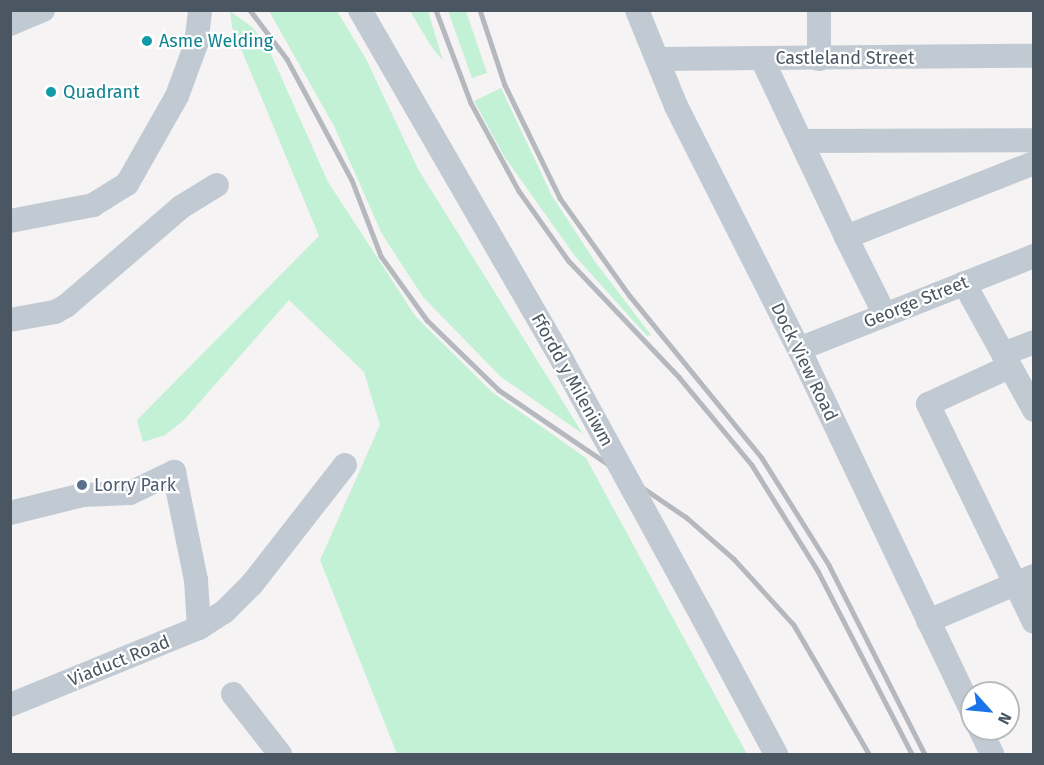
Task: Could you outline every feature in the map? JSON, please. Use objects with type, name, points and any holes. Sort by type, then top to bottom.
[{"type":"street","points":[[10,24],[43,10]]},
{"type":"street","points":[[10,221],[93,205],[127,184],[177,96],[196,44],[200,10]]},
{"type":"street","name":"Ffordd y Mileniwm","points":[[360,10],[563,362],[776,754]]},
{"type":"street","name":"Dock View Road","points":[[637,10],[676,106],[799,349],[960,687]]},
{"type":"street","points":[[819,10],[819,59]]},
{"type":"street","name":"Castleland Street","points":[[657,59],[1034,57]]},
{"type":"street","points":[[762,59],[885,315]]},
{"type":"street","points":[[802,141],[1034,140]]},
{"type":"street","points":[[846,237],[1034,164]]},
{"type":"street","points":[[10,320],[55,312],[66,306],[181,207],[217,185]]},
{"type":"street","name":"George Street","points":[[799,349],[1034,256]]},
{"type":"street","points":[[964,283],[1034,410]]},
{"type":"street","points":[[1034,342],[1006,361],[928,404],[1025,580],[1034,622]]},
{"type":"street","name":"Viaduct Road","points":[[10,705],[198,628],[224,612],[252,584],[345,465]]},
{"type":"street","points":[[10,513],[83,495],[130,492],[174,472],[196,580],[198,628]]},
{"type":"street","points":[[928,621],[1025,580]]},
{"type":"street","points":[[233,694],[280,754]]},
{"type":"green space","points":[[230,11],[252,27],[267,45],[328,182],[416,317],[492,392],[586,458],[747,754],[397,754],[320,560],[380,425],[364,372],[289,300],[184,420],[165,435],[143,442],[137,420],[319,236],[232,27]]},
{"type":"green space","points":[[269,11],[337,11],[366,59],[418,169],[583,434],[501,377],[423,297],[382,234],[334,126]]},
{"type":"green space","points":[[410,11],[428,11],[443,61],[431,46]]},
{"type":"green space","points":[[448,11],[466,11],[487,73],[472,78]]},
{"type":"green space","points":[[501,88],[552,196],[596,263],[651,335],[647,336],[575,256],[504,156],[474,101]]},
{"type":"railway","points":[[250,10],[287,59],[352,180],[381,256],[427,320],[499,390],[686,517],[734,559],[794,625],[869,754]]},
{"type":"railway","points":[[436,10],[471,103],[519,191],[568,260],[679,377],[752,465],[818,571],[912,754]]},
{"type":"railway","points":[[480,10],[505,85],[560,198],[630,296],[762,458],[829,565],[925,754]]},
{"type":"place","name":"Asme Welding","points":[[147,41]]},
{"type":"place","name":"Quadrant","points":[[51,92]]},
{"type":"place","name":"Lorry Park","points":[[82,485]]}]
